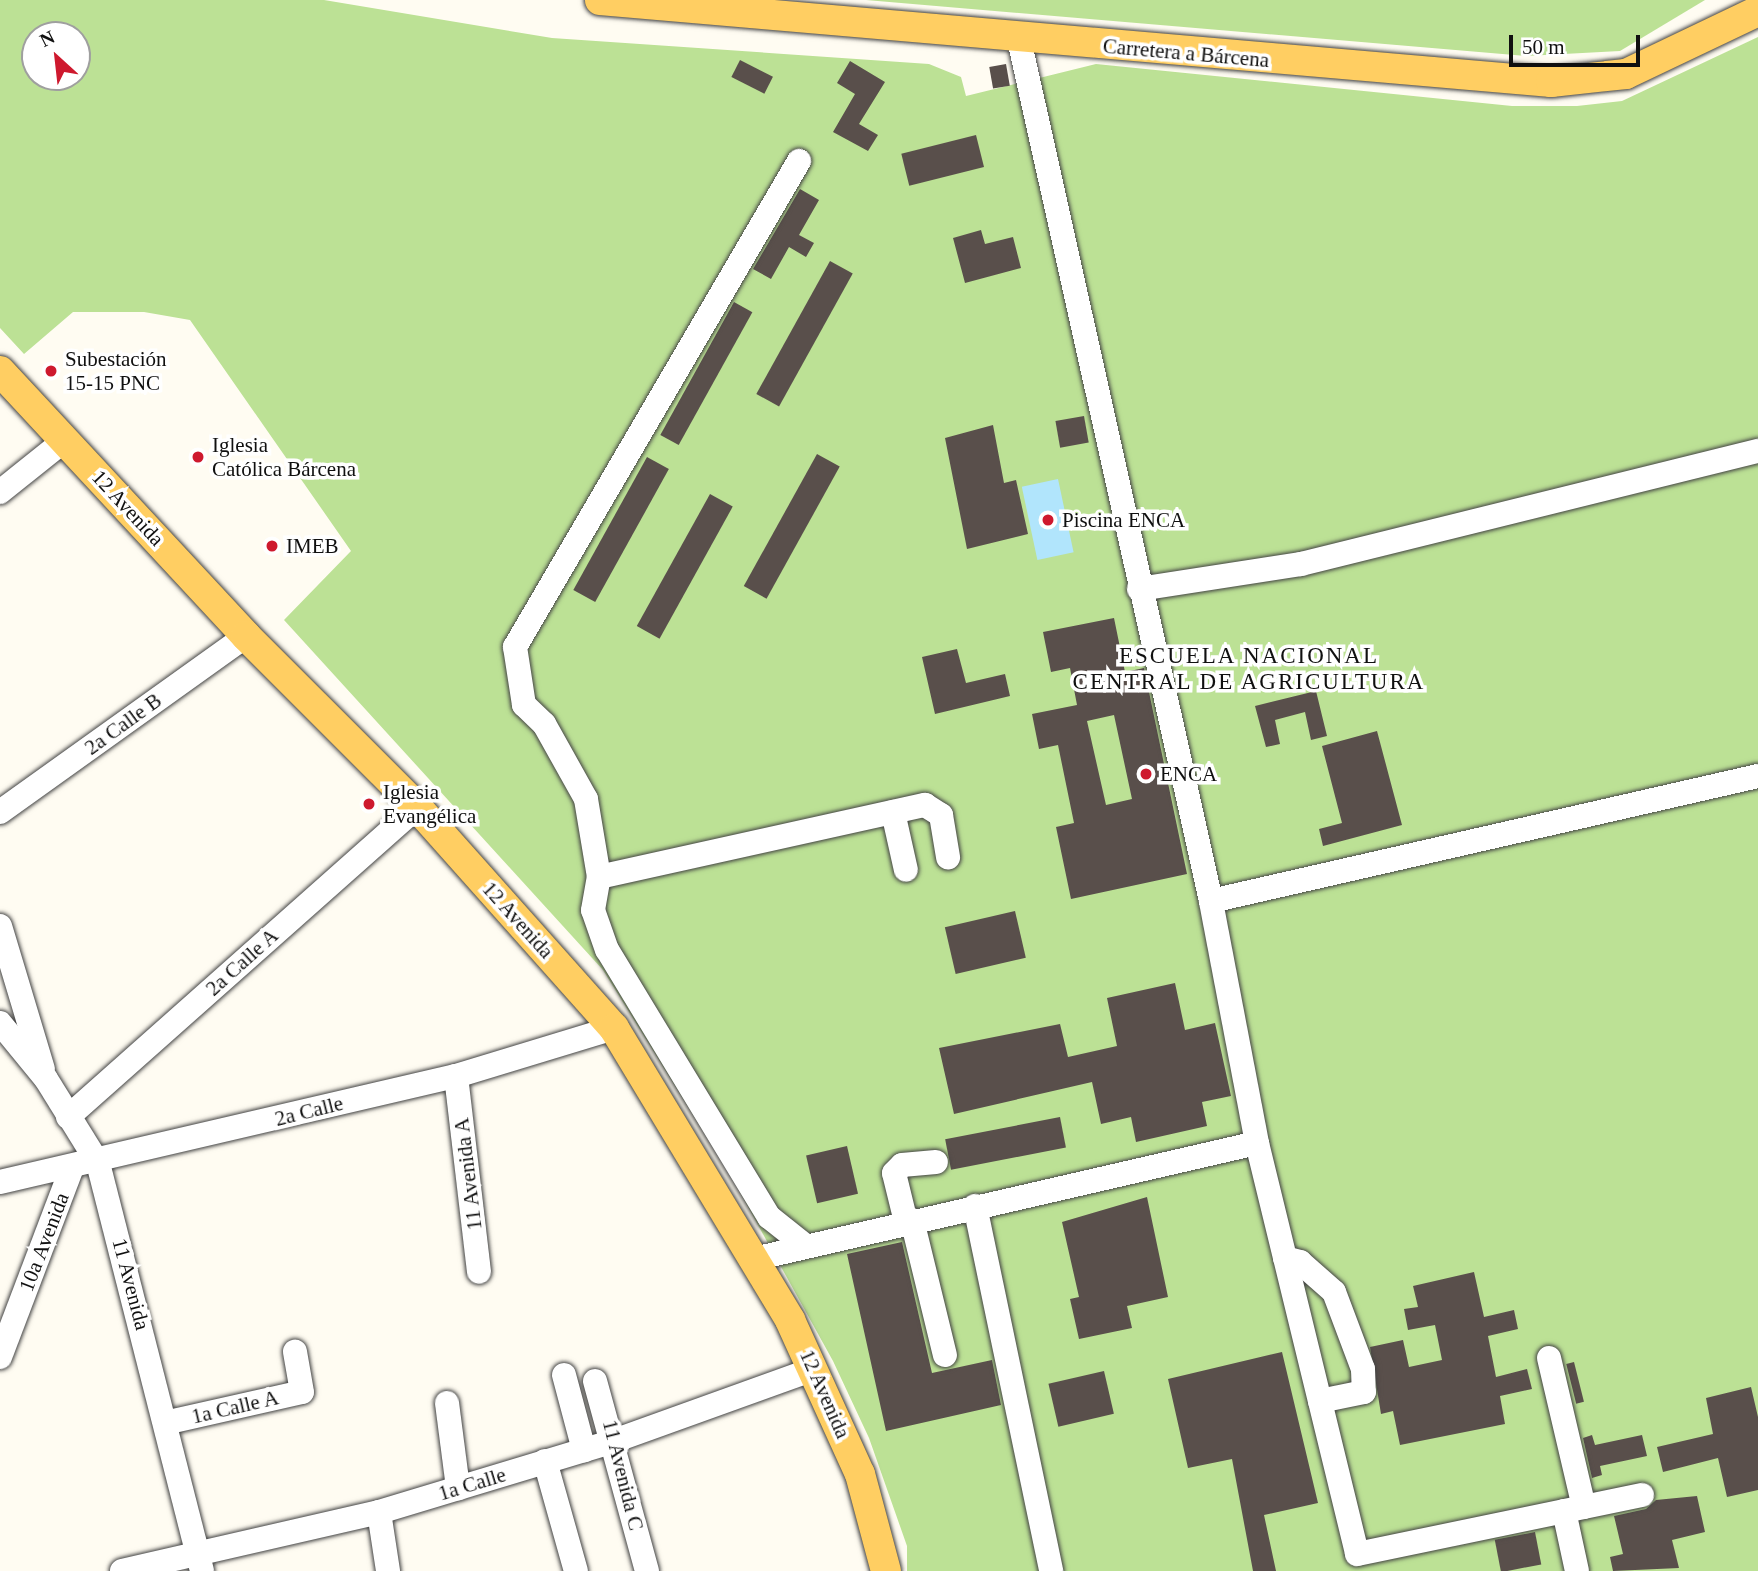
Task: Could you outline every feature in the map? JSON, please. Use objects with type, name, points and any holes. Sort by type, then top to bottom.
[{"type":"main road","name":"Carretera a Bárcena","points":[[600,0],[1019,39],[1582,82],[1646,66],[1758,11]]},
{"type":"main road","name":"12 Avenida","points":[[0,371],[246,636],[417,807],[614,1028],[754,1259],[814,1369],[860,1474],[886,1571]]},
{"type":"street","points":[[1019,39],[1139,589],[1211,901],[1257,1143],[1357,1554],[1642,1495]]},
{"type":"street","points":[[799,161],[514,647],[524,705],[544,724],[586,799],[599,877],[593,909],[607,950],[769,1217],[803,1244]]},
{"type":"street","points":[[0,492],[65,440]]},
{"type":"street","points":[[1139,589],[1301,564],[1758,451]]},
{"type":"street","name":"2a Calle B","points":[[0,812],[246,636]]},
{"type":"street","points":[[1211,901],[1758,776]]},
{"type":"street","points":[[599,877],[925,805],[938,810],[948,856]]},
{"type":"street","name":"2a Calle A","points":[[68,1117],[417,807]]},
{"type":"street","points":[[893,812],[906,870]]},
{"type":"street","points":[[0,926],[46,1079]]},
{"type":"street","name":"11 Avenida","points":[[0,1023],[46,1079],[98,1163],[169,1422],[200,1562]]},
{"type":"street","name":"2a Calle","points":[[0,1181],[98,1163],[456,1076],[614,1028]]},
{"type":"street","name":"11 Avenida A","points":[[456,1076],[479,1272]]},
{"type":"street","points":[[754,1259],[803,1244],[1257,1143]]},
{"type":"street","points":[[936,1162],[902,1165],[894,1173],[945,1355]]},
{"type":"street","name":"10a Avenida","points":[[0,1357],[72,1167]]},
{"type":"street","points":[[975,1206],[1051,1571]]},
{"type":"street","points":[[1285,1258],[1308,1268],[1334,1292],[1363,1369],[1364,1392],[1320,1401]]},
{"type":"street","name":"1a Calle A","points":[[169,1422],[302,1392],[295,1352]]},
{"type":"street","points":[[1549,1358],[1574,1509],[1577,1571]]},
{"type":"street","name":"1a Calle","points":[[122,1571],[200,1562],[379,1512],[614,1441],[814,1369]]},
{"type":"street","points":[[564,1375],[584,1450]]},
{"type":"street","name":"11 Avenida C","points":[[595,1381],[614,1441],[647,1571]]},
{"type":"street","points":[[447,1403],[458,1488]]},
{"type":"street","points":[[545,1461],[576,1571]]},
{"type":"street","points":[[379,1512],[388,1571]]},
{"type":"green space","points":[[0,0],[324,0],[552,38],[929,64],[961,77],[966,96],[1096,64],[1512,106],[1577,106],[1622,101],[1758,37],[1758,1571],[907,1571],[907,1546],[869,1438],[833,1361],[732,1178],[603,970],[284,620],[351,551],[190,320],[144,312],[73,312],[24,354],[0,328]]},
{"type":"green space","points":[[866,0],[1705,0],[1620,51],[1526,56]]},
{"type":"water","name":"Piscina ENCA","points":[[1058,479],[1074,552],[1037,560],[1022,487]]},
{"type":"building","points":[[740,60],[773,77],[764,94],[731,77]]},
{"type":"building","points":[[850,61],[885,82],[859,124],[878,135],[868,151],[833,132],[855,94],[837,83]]},
{"type":"building","points":[[1006,64],[1010,86],[993,89],[989,67]]},
{"type":"building","points":[[976,135],[984,167],[909,186],[901,154]]},
{"type":"building","points":[[800,189],[819,200],[799,235],[814,243],[806,257],[789,247],[771,279],[753,269]]},
{"type":"building","points":[[981,230],[985,244],[1013,237],[1021,268],[965,283],[953,238]]},
{"type":"building","points":[[830,261],[853,274],[779,407],[756,394]]},
{"type":"building","points":[[734,302],[752,312],[679,445],[660,435]]},
{"type":"building","points":[[1084,416],[1089,443],[1060,448],[1055,421]]},
{"type":"building","points":[[993,425],[1004,483],[1016,480],[1028,534],[967,549],[945,438]]},
{"type":"building","points":[[817,454],[840,467],[767,599],[744,586]]},
{"type":"building","points":[[647,457],[669,469],[595,602],[573,590]]},
{"type":"building","points":[[710,494],[733,507],[660,639],[637,626]]},
{"type":"building","name":"ENCA","points":[[1114,618],[1125,672],[1144,668],[1187,874],[1071,899],[1056,827],[1074,823],[1058,745],[1039,749],[1032,714],[1077,705],[1070,668],[1051,672],[1043,632]],"holes":[[[1114,715],[1132,799],[1106,805],[1087,721]]]},
{"type":"building","points":[[957,649],[966,683],[1005,674],[1010,696],[935,714],[922,657]]},
{"type":"building","points":[[1316,691],[1327,736],[1311,740],[1305,712],[1275,720],[1280,744],[1266,747],[1255,706]]},
{"type":"building","points":[[1377,731],[1402,825],[1323,846],[1319,829],[1342,823],[1322,746]]},
{"type":"building","points":[[1015,911],[1026,958],[956,974],[945,927]]},
{"type":"building","points":[[1175,983],[1185,1030],[1215,1023],[1231,1096],[1202,1102],[1207,1126],[1136,1142],[1131,1117],[1101,1124],[1092,1082],[954,1114],[939,1048],[1060,1024],[1068,1057],[1117,1046],[1107,998]]},
{"type":"building","points":[[1060,1117],[1066,1147],[951,1170],[945,1139]]},
{"type":"building","points":[[847,1146],[858,1194],[817,1203],[806,1155]]},
{"type":"building","points":[[1147,1197],[1168,1297],[1127,1306],[1132,1328],[1079,1339],[1070,1299],[1079,1297],[1062,1222]]},
{"type":"building","points":[[902,1242],[932,1373],[992,1360],[1001,1405],[886,1431],[847,1254]]},
{"type":"building","points":[[1474,1272],[1484,1317],[1514,1310],[1518,1329],[1488,1336],[1496,1377],[1527,1369],[1532,1389],[1500,1396],[1505,1424],[1400,1445],[1393,1411],[1381,1414],[1370,1347],[1403,1340],[1409,1367],[1442,1360],[1435,1325],[1408,1330],[1404,1309],[1418,1307],[1413,1286]]},
{"type":"building","points":[[1282,1352],[1318,1503],[1264,1515],[1276,1571],[1253,1571],[1232,1459],[1188,1468],[1168,1379]]},
{"type":"building","points":[[1574,1362],[1584,1402],[1576,1404],[1566,1364]]},
{"type":"building","points":[[1104,1371],[1114,1414],[1058,1427],[1048,1384]]},
{"type":"building","points":[[1751,1387],[1758,1417],[1758,1490],[1727,1497],[1718,1458],[1663,1472],[1657,1447],[1713,1434],[1706,1398]]},
{"type":"building","points":[[1592,1435],[1595,1445],[1642,1435],[1647,1456],[1600,1466],[1602,1475],[1592,1478],[1583,1438]]},
{"type":"building","points":[[1697,1496],[1705,1532],[1672,1540],[1679,1568],[1613,1571],[1610,1557],[1623,1554],[1614,1516],[1646,1509],[1656,1500]]},
{"type":"building","points":[[1535,1532],[1541,1564],[1501,1571],[1495,1540]]},
{"type":"place","name":"Subestación 15-15 PNC","points":[[51,371]]},
{"type":"place","name":"Iglesia Católica Bárcena","points":[[198,457]]},
{"type":"place","name":"Piscina ENCA","points":[[1048,520]]},
{"type":"place","name":"IMEB","points":[[272,546]]},
{"type":"place","name":"ENCA","points":[[1146,774]]},
{"type":"place","name":"Iglesia Evangélica","points":[[369,804]]},
{"type":"district","name":"ESCUELA NACIONAL CENTRAL DE AGRICULTURA","points":[[1249,669]]}]
